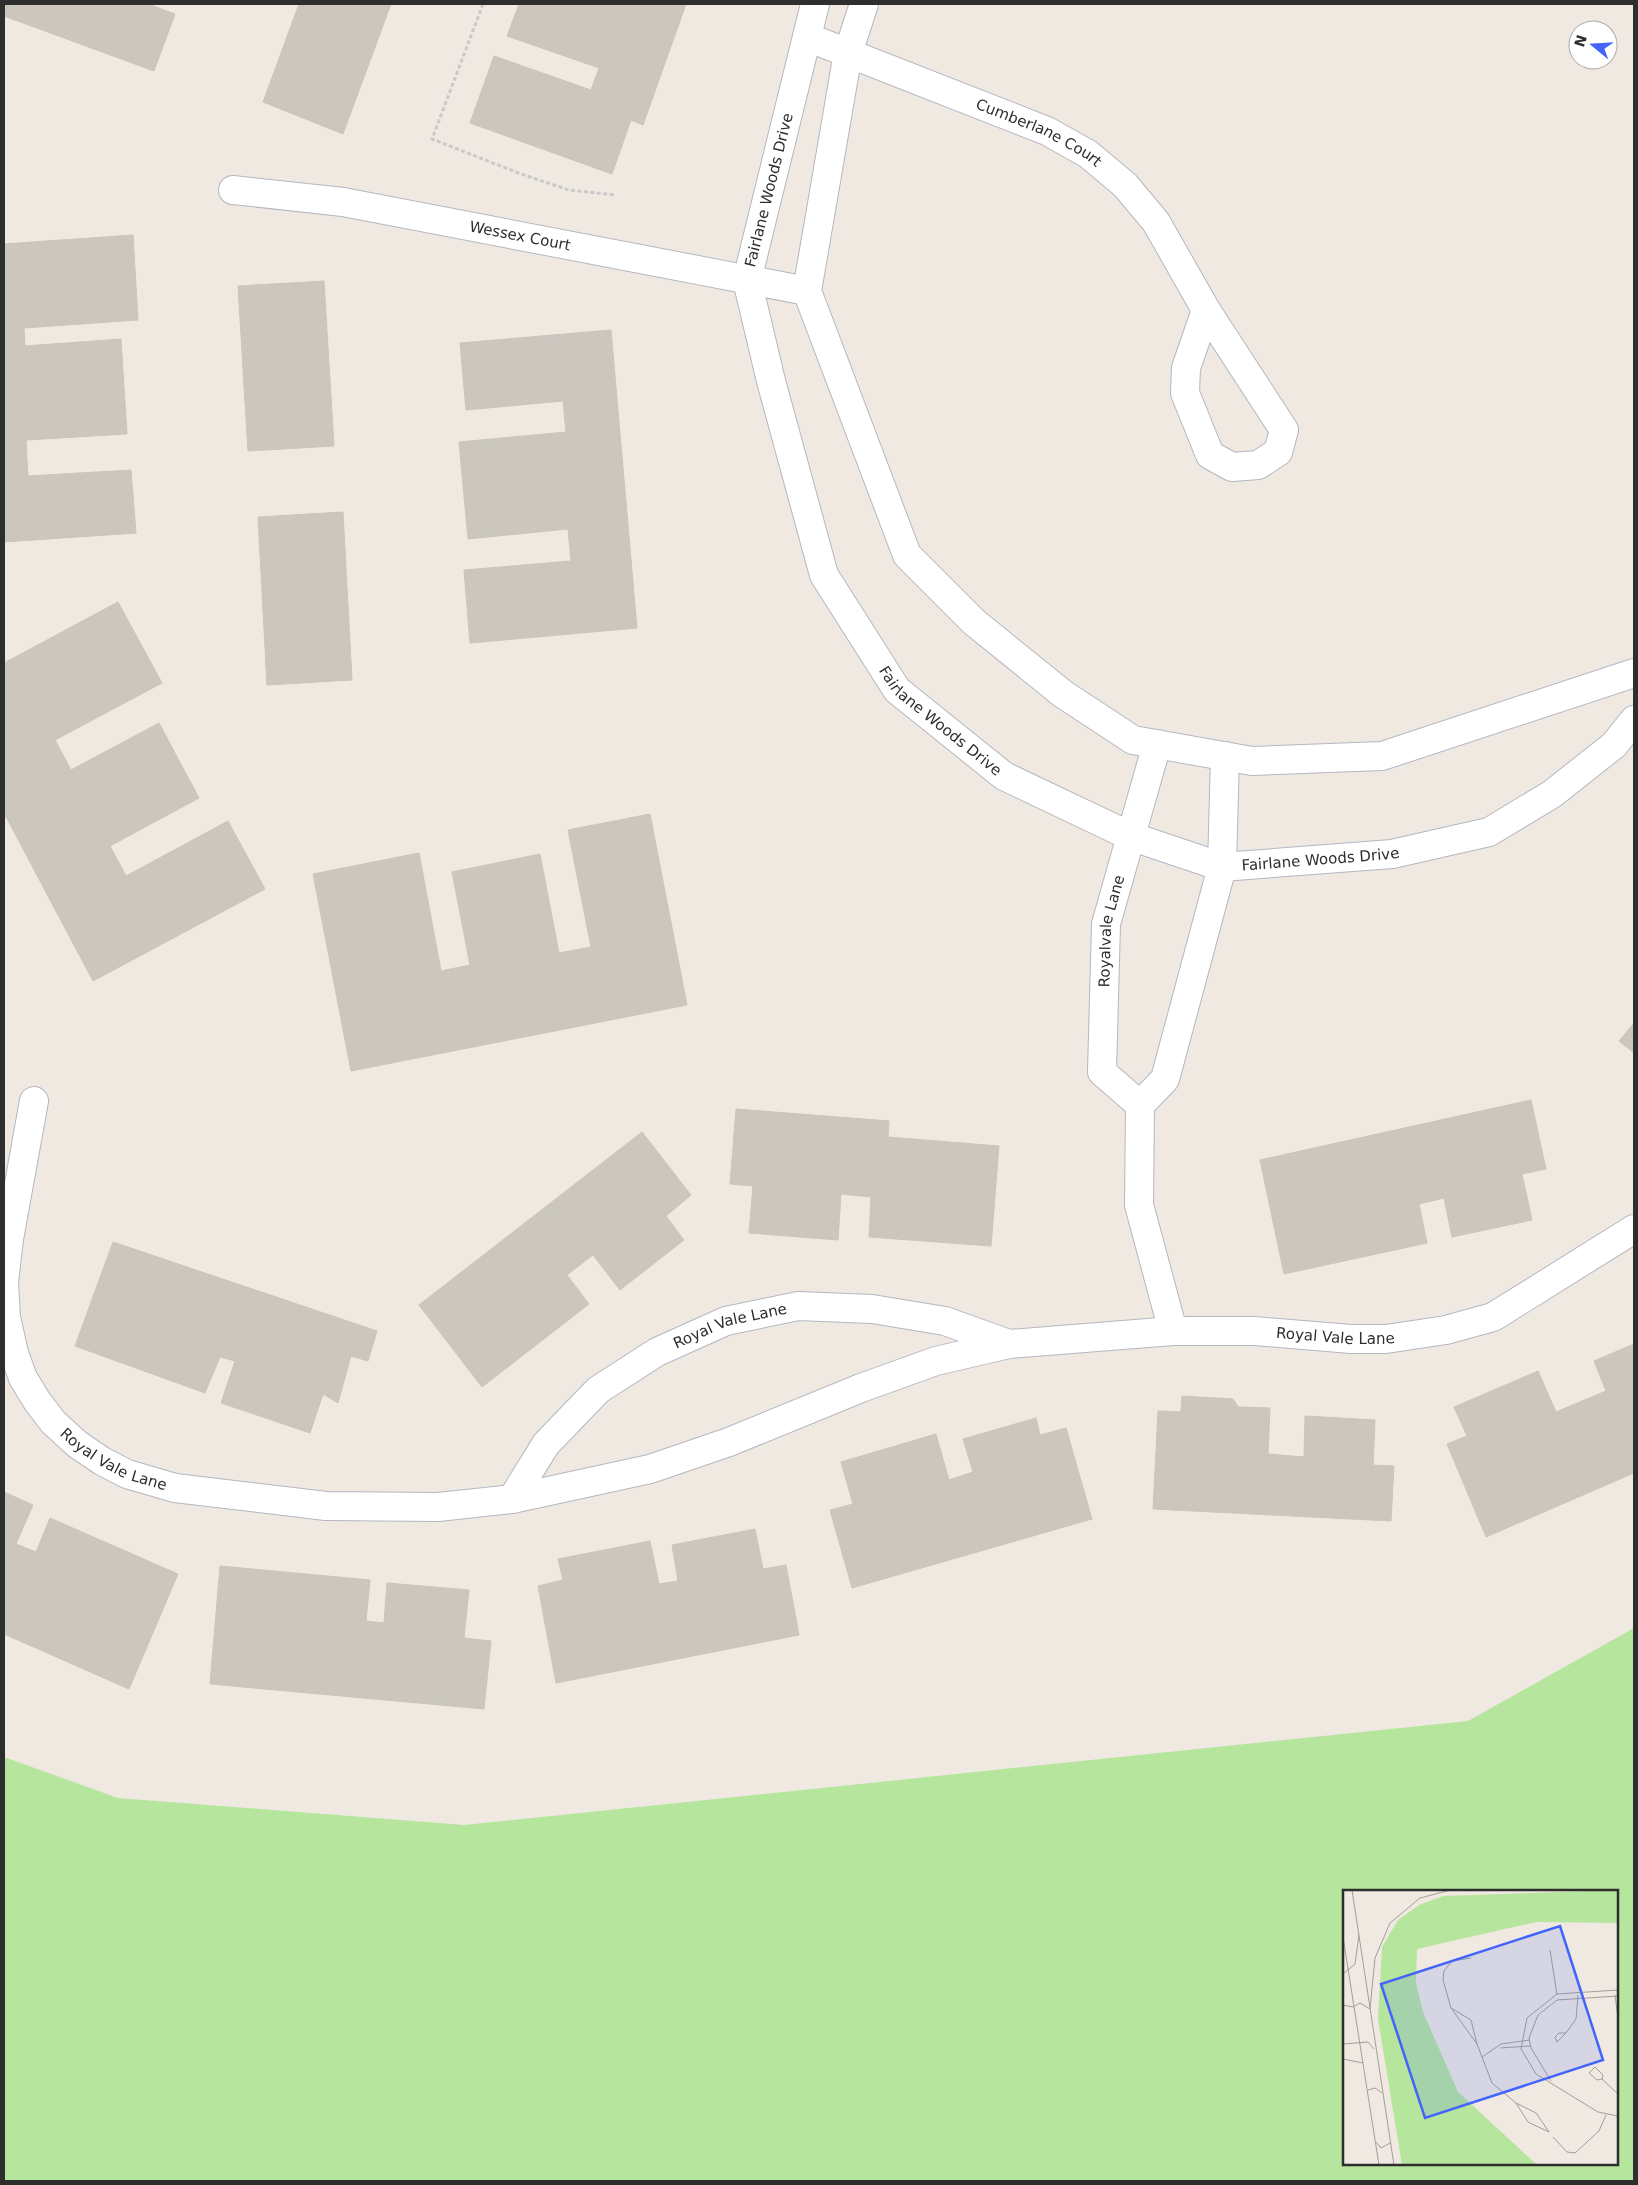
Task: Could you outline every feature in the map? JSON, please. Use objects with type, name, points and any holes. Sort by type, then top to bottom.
[{"type":"street","name":"Fairlane Woods Drive","points":[[815,4],[747,280],[771,381],[824,575],[897,690],[1004,776],[1130,836],[1222,867],[1392,854],[1489,832],[1552,794],[1614,746],[1634,720]]},
{"type":"street","points":[[864,4],[848,53],[807,291],[907,555],[974,622],[1063,694],[1133,740],[1252,761],[1382,756],[1634,673]]},
{"type":"street","name":"Cumberlane Court","points":[[807,36],[1047,131],[1088,154],[1125,185],[1156,222],[1206,310],[1284,430],[1278,452],[1258,465],[1232,467],[1210,454],[1184,393],[1186,368],[1206,310]]},
{"type":"street","name":"Wessex Court","points":[[233,190],[343,202],[807,291]]},
{"type":"street","name":"Royalvale Lane","points":[[1140,1105],[1102,1072],[1106,924],[1157,744]]},
{"type":"street","points":[[1173,1331],[1139,1204],[1140,1105],[1165,1079],[1222,867],[1225,756]]},
{"type":"street","name":"Royal Vale Lane","points":[[34,1101],[9,1239],[4,1282],[6,1317],[14,1353],[23,1378],[37,1401],[53,1422],[78,1444],[102,1461],[128,1474],[175,1488],[326,1506],[438,1507],[512,1499],[650,1469],[729,1442],[862,1388],[926,1365],[1009,1344],[1173,1331],[1254,1330],[1352,1339],[1386,1339],[1446,1330],[1493,1317],[1634,1229]]},
{"type":"street","name":"Royal Vale Lane","points":[[512,1499],[546,1444],[598,1390],[657,1352],[726,1321],[798,1306],[872,1309],[945,1321],[1009,1344]]},
{"type":"path","points":[[483,4],[432,139],[521,174],[569,190],[616,195]]},
{"type":"green space","points":[[1634,1628],[1634,2181],[4,2181],[4,1757],[118,1798],[464,1825],[1468,1721]]},
{"type":"building","points":[[4,4],[148,4],[175,14],[154,71],[4,16]]},
{"type":"building","points":[[299,4],[391,4],[343,134],[263,102]]},
{"type":"building","points":[[519,4],[686,4],[643,125],[631,120],[612,174],[470,123],[494,56],[591,90],[599,68],[507,36]]},
{"type":"building","points":[[133,235],[138,320],[24,328],[25,346],[121,339],[127,434],[26,440],[28,476],[131,470],[136,533],[4,542],[4,244]]},
{"type":"building","points":[[324,281],[334,446],[248,451],[238,286]]},
{"type":"building","points":[[611,330],[637,628],[470,643],[464,570],[571,561],[568,529],[468,539],[459,442],[566,432],[563,401],[466,410],[460,343]]},
{"type":"building","points":[[343,512],[352,680],[267,685],[258,517]]},
{"type":"building","points":[[118,602],[162,683],[55,740],[71,770],[159,723],[199,798],[110,846],[126,876],[228,821],[265,889],[93,981],[4,813],[4,663]]},
{"type":"building","points":[[650,814],[687,1005],[351,1071],[313,874],[419,853],[441,971],[470,965],[452,872],[540,854],[559,953],[591,947],[568,830]]},
{"type":"building","points":[[1634,1023],[1634,1053],[1619,1041]]},
{"type":"building","points":[[1531,1100],[1546,1169],[1522,1174],[1532,1220],[1452,1237],[1444,1198],[1419,1204],[1427,1243],[1284,1274],[1260,1160]]},
{"type":"building","points":[[736,1109],[889,1121],[888,1137],[999,1146],[991,1246],[869,1237],[871,1197],[841,1194],[838,1240],[749,1233],[753,1186],[730,1184]]},
{"type":"building","points":[[642,1132],[691,1195],[666,1216],[684,1240],[620,1290],[593,1255],[567,1275],[589,1304],[482,1387],[419,1305]]},
{"type":"building","points":[[113,1242],[377,1331],[368,1361],[351,1356],[338,1403],[323,1394],[310,1433],[221,1403],[235,1361],[220,1357],[205,1393],[75,1346]]},
{"type":"building","points":[[1634,1344],[1634,1473],[1486,1537],[1447,1444],[1467,1436],[1454,1407],[1538,1371],[1556,1412],[1606,1391],[1594,1361]]},
{"type":"building","points":[[1182,1396],[1233,1399],[1238,1407],[1270,1408],[1268,1454],[1304,1457],[1305,1416],[1375,1420],[1373,1465],[1394,1466],[1391,1521],[1153,1509],[1158,1411],[1181,1412]]},
{"type":"building","points":[[1036,1418],[1040,1435],[1066,1428],[1092,1519],[852,1588],[830,1510],[853,1504],[841,1462],[936,1434],[949,1480],[973,1472],[963,1439]]},
{"type":"building","points":[[4,1492],[33,1505],[16,1544],[36,1552],[50,1518],[178,1574],[129,1689],[4,1634]]},
{"type":"building","points":[[755,1529],[763,1569],[786,1565],[799,1635],[556,1683],[538,1586],[563,1580],[558,1559],[650,1541],[659,1584],[678,1581],[672,1545]]},
{"type":"building","points":[[220,1566],[370,1580],[366,1621],[384,1623],[387,1583],[469,1590],[464,1638],[491,1641],[484,1709],[210,1684]]}]
